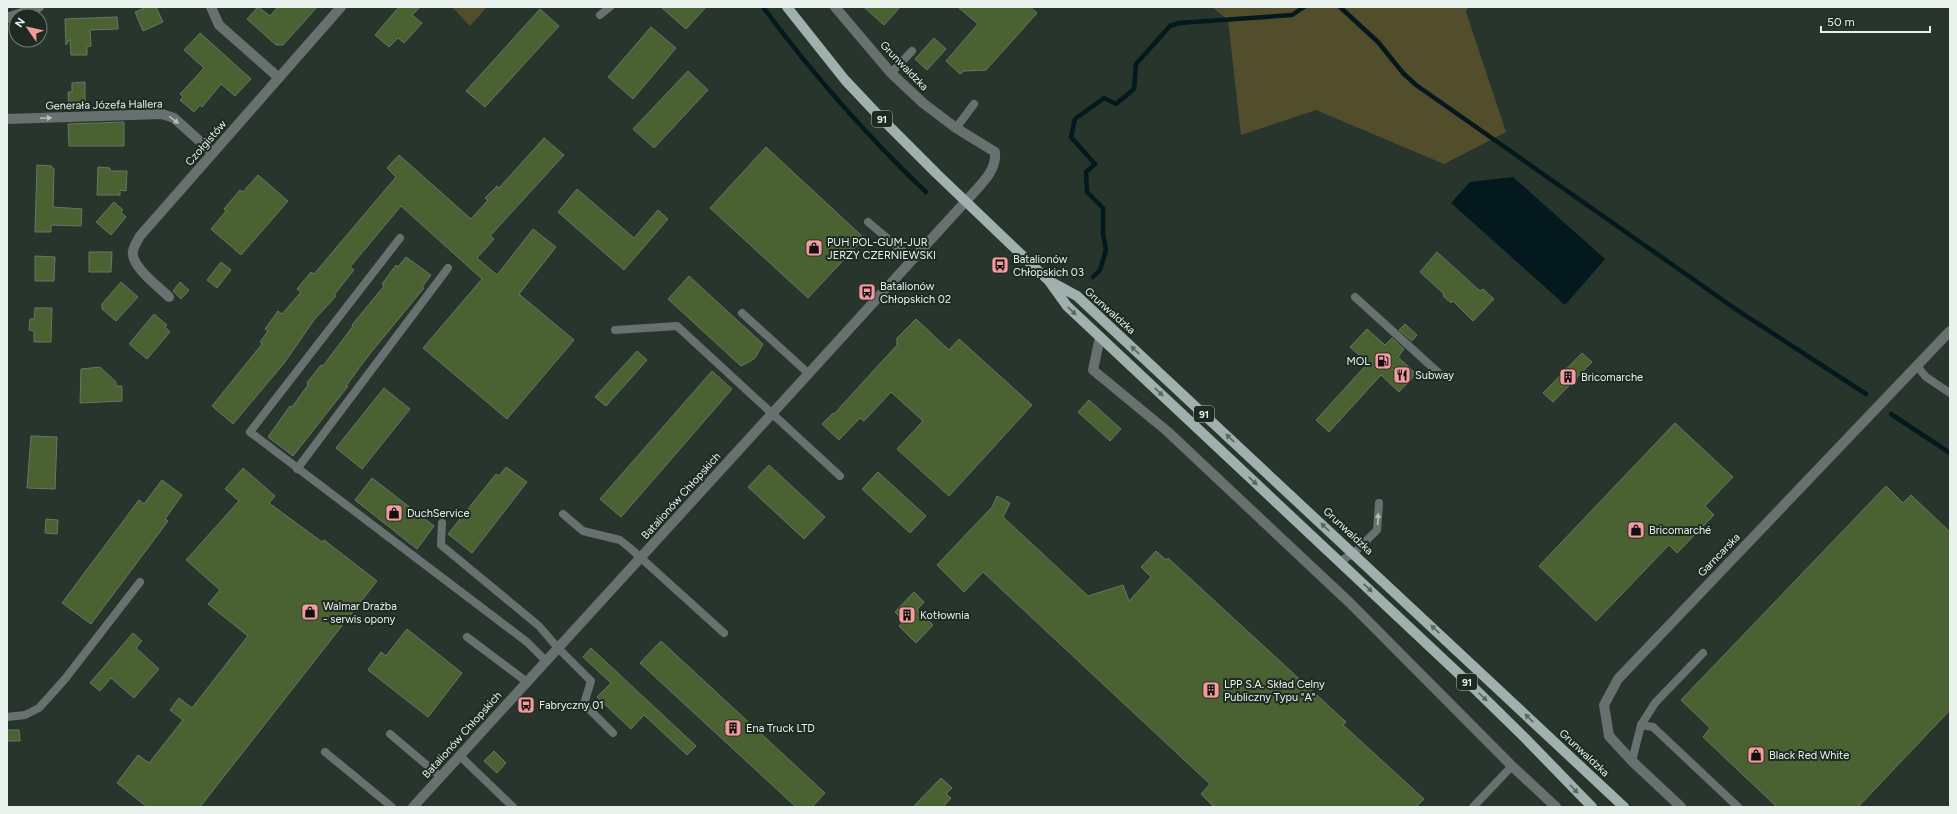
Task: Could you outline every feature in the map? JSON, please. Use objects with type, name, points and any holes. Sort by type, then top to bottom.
[{"type":"main road","name":"Grunwaldzka","points":[[787,7],[845,80],[908,145],[1049,280],[1067,306],[1525,738],[1592,807]]},
{"type":"main road","name":"Grunwaldzka","points":[[1049,280],[1077,296],[1354,553],[1624,807]]},
{"type":"street","points":[[7,18],[39,7]]},
{"type":"street","points":[[211,7],[219,25],[279,78]]},
{"type":"street","name":"Czołgistów","points":[[169,297],[138,268],[133,260],[133,251],[140,236],[341,7]]},
{"type":"street","name":"Grunwaldzka","points":[[836,7],[891,73],[923,103],[956,128],[995,152],[996,161],[992,170],[966,201]]},
{"type":"street","name":"Generała Józefa Hallera","points":[[7,119],[162,114],[174,118],[213,153]]},
{"type":"street","name":"Batalionów Chłopskich","points":[[413,807],[966,201]]},
{"type":"street","name":"Garncarska","points":[[1681,807],[1632,761],[1609,736],[1604,705],[1618,679],[1950,331]]},
{"type":"street","points":[[1100,337],[1093,370],[1167,431],[1350,604],[1512,766],[1556,807]]},
{"type":"lane","points":[[600,15],[610,7]]},
{"type":"lane","points":[[891,73],[912,51]]},
{"type":"lane","points":[[956,128],[974,104]]},
{"type":"lane","points":[[868,222],[912,259]]},
{"type":"lane","points":[[400,238],[250,432],[527,642],[546,661]]},
{"type":"lane","points":[[296,468],[448,268]]},
{"type":"lane","points":[[1355,297],[1442,376]]},
{"type":"lane","points":[[742,313],[808,373]]},
{"type":"lane","points":[[616,330],[677,326],[840,476]]},
{"type":"lane","points":[[1917,366],[1926,377],[1950,393]]},
{"type":"lane","points":[[1339,562],[1354,553],[1377,530],[1379,503]]},
{"type":"lane","points":[[563,514],[583,531],[620,540],[724,633]]},
{"type":"lane","points":[[442,523],[441,545],[539,626],[558,648],[591,681],[584,704],[613,733]]},
{"type":"lane","points":[[7,717],[25,715],[39,708],[64,679],[140,582]]},
{"type":"lane","points":[[467,637],[527,682]]},
{"type":"lane","points":[[1632,761],[1641,725],[1655,703],[1703,653]]},
{"type":"lane","points":[[1641,725],[1653,727],[1738,807]]},
{"type":"lane","points":[[390,734],[441,777]]},
{"type":"lane","points":[[325,752],[392,807]]},
{"type":"lane","points":[[460,756],[514,807]]},
{"type":"lane","points":[[1473,807],[1512,766]]},
{"type":"shaded area","points":[[452,7],[487,7],[470,26]]},
{"type":"shaded area","points":[[1212,7],[1468,7],[1466,12],[1506,132],[1444,164],[1316,110],[1241,135],[1228,20]]},
{"type":"water","points":[[1513,177],[1605,259],[1565,305],[1451,203],[1470,182]]},
{"type":"building","points":[[147,7],[156,7],[163,22],[143,31],[135,12]]},
{"type":"building","points":[[258,7],[270,16],[278,7],[317,7],[283,45],[276,45],[247,19]]},
{"type":"building","points":[[399,7],[420,7],[412,15],[422,23],[404,43],[398,38],[389,47],[375,35]]},
{"type":"building","points":[[661,7],[706,7],[686,29]]},
{"type":"building","points":[[864,7],[900,7],[884,25]]},
{"type":"building","points":[[958,7],[1030,7],[1037,13],[986,70],[964,71],[960,74],[946,61],[978,24]]},
{"type":"building","points":[[540,9],[559,26],[485,107],[466,91]]},
{"type":"building","points":[[117,17],[118,29],[90,30],[91,46],[87,47],[87,55],[71,55],[70,39],[66,45],[65,19]]},
{"type":"building","points":[[651,27],[676,48],[633,99],[608,77]]},
{"type":"building","points":[[200,33],[251,79],[235,96],[221,84],[202,107],[200,105],[194,112],[180,100],[183,97],[180,94],[204,68],[184,50]]},
{"type":"building","points":[[934,38],[946,49],[927,70],[915,59]]},
{"type":"building","points":[[688,71],[708,90],[654,148],[633,129]]},
{"type":"building","points":[[85,82],[85,110],[69,110],[68,92],[72,92],[72,83]]},
{"type":"building","points":[[124,122],[124,146],[69,146],[68,124]]},
{"type":"building","points":[[544,138],[564,155],[490,236],[494,239],[477,258],[497,275],[533,229],[556,247],[519,294],[574,340],[507,419],[423,348],[482,279],[401,206],[350,267],[354,270],[334,295],[336,296],[314,320],[285,362],[233,424],[212,406],[262,344],[260,342],[268,331],[265,329],[278,311],[282,314],[301,292],[297,289],[311,272],[314,274],[396,177],[387,168],[399,155],[471,219],[488,200],[485,198],[497,186],[499,188]]},
{"type":"building","points":[[766,147],[864,238],[808,298],[710,208]]},
{"type":"building","points":[[37,165],[51,166],[54,169],[53,207],[82,209],[81,226],[51,225],[51,232],[35,232]]},
{"type":"building","points":[[98,167],[110,168],[110,171],[127,171],[126,191],[120,190],[120,195],[97,195]]},
{"type":"building","points":[[258,175],[288,201],[241,255],[211,229],[226,211],[224,209],[240,190],[243,192]]},
{"type":"building","points":[[577,189],[634,238],[658,210],[668,219],[624,270],[558,212]]},
{"type":"building","points":[[114,202],[123,210],[121,212],[126,217],[111,235],[96,222]]},
{"type":"building","points":[[89,252],[112,252],[111,272],[89,272]]},
{"type":"building","points":[[1437,252],[1480,291],[1483,289],[1494,299],[1473,321],[1453,301],[1451,303],[1443,296],[1444,294],[1420,272]]},
{"type":"building","points":[[35,256],[55,257],[54,281],[35,281]]},
{"type":"building","points":[[406,257],[431,275],[422,287],[424,288],[368,356],[346,386],[348,386],[293,456],[268,437],[290,406],[292,407],[308,385],[307,383],[321,365],[323,366],[353,326],[352,325],[384,286],[382,284],[396,265],[398,267]]},
{"type":"building","points":[[221,262],[231,270],[217,288],[207,280]]},
{"type":"building","points":[[689,276],[763,344],[755,358],[741,366],[668,299]]},
{"type":"building","points":[[121,282],[138,297],[116,321],[102,309],[102,304]]},
{"type":"building","points":[[180,282],[189,290],[181,299],[173,291]]},
{"type":"building","points":[[35,308],[52,308],[51,342],[34,342],[34,331],[29,330],[30,319],[34,319]]},
{"type":"building","points":[[154,314],[167,325],[165,327],[170,332],[147,359],[129,344]]},
{"type":"building","points":[[916,319],[949,350],[959,339],[1032,405],[949,496],[897,449],[923,421],[891,392],[864,421],[860,418],[839,440],[822,424],[833,413],[834,414],[897,345],[897,338]]},
{"type":"building","points":[[1405,324],[1417,335],[1412,341],[1399,330]]},
{"type":"building","points":[[1367,329],[1385,345],[1392,338],[1404,349],[1398,357],[1416,374],[1399,392],[1381,375],[1329,432],[1316,420],[1368,363],[1350,347]]},
{"type":"building","points":[[637,351],[647,360],[606,406],[595,397]]},
{"type":"building","name":"Bricomarche","points":[[1582,353],[1592,362],[1553,402],[1543,393]]},
{"type":"building","points":[[100,367],[116,382],[116,386],[122,386],[122,401],[80,403],[81,369]]},
{"type":"building","points":[[712,371],[732,389],[621,517],[600,499]]},
{"type":"building","points":[[384,388],[410,409],[362,469],[336,448]]},
{"type":"building","points":[[1089,400],[1121,429],[1110,441],[1078,412]]},
{"type":"building","name":"Bricomarché","points":[[1675,423],[1733,477],[1705,506],[1714,515],[1677,553],[1669,545],[1596,621],[1539,566]]},
{"type":"building","points":[[31,436],[57,437],[55,489],[27,488]]},
{"type":"building","points":[[769,465],[825,517],[804,539],[748,487]]},
{"type":"building","points":[[506,467],[527,482],[472,553],[448,534],[496,474],[499,476]]},
{"type":"building","points":[[243,468],[275,496],[269,503],[322,542],[324,540],[377,581],[200,807],[147,807],[117,783],[138,755],[149,763],[183,720],[170,710],[179,698],[192,708],[248,636],[208,604],[220,590],[186,560],[239,501],[225,489]]},
{"type":"building","points":[[878,472],[926,516],[910,533],[862,489]]},
{"type":"building","name":"DuchService","points":[[372,478],[434,526],[417,549],[355,500]]},
{"type":"building","points":[[162,480],[182,495],[165,519],[168,521],[91,624],[62,603],[139,500],[144,504]]},
{"type":"building","points":[[1886,486],[1903,503],[1911,495],[1950,532],[1950,710],[1858,807],[1777,807],[1703,737],[1710,728],[1681,700]]},
{"type":"building","name":"LPP S.A. Skład Celny Publiczny Typu \"A\"","points":[[997,496],[1010,503],[1003,517],[1088,596],[1123,585],[1129,601],[1151,577],[1141,567],[1156,551],[1166,560],[1168,558],[1346,722],[1343,725],[1424,799],[1416,807],[1214,807],[1201,794],[1210,784],[983,572],[964,592],[937,565],[992,507]]},
{"type":"building","points":[[46,519],[58,520],[57,534],[45,533]]},
{"type":"building","name":"Kotłownia","points":[[914,592],[924,602],[917,610],[933,625],[916,643],[899,626],[904,621],[895,612]]},
{"type":"building","points":[[407,629],[462,673],[428,717],[368,670],[381,652],[386,656]]},
{"type":"building","points":[[133,633],[142,641],[136,648],[159,669],[134,698],[111,678],[100,691],[90,683]]},
{"type":"building","name":"Ena Truck LTD","points":[[661,641],[825,793],[812,807],[796,807],[640,663]]},
{"type":"building","points":[[591,648],[696,746],[687,755],[644,715],[631,729],[597,697],[611,683],[583,657]]},
{"type":"building","points":[[7,730],[19,730],[20,741],[7,741]]},
{"type":"building","points":[[494,751],[506,763],[497,773],[484,761]]},
{"type":"building","points":[[941,778],[952,788],[946,794],[951,798],[943,807],[913,807]]},
{"type":"waterway","points":[[763,7],[820,80],[840,103],[926,192]]},
{"type":"waterway","points":[[1093,277],[1100,270],[1106,250],[1103,234],[1103,208],[1087,192],[1086,172],[1095,164],[1071,137],[1075,119],[1104,98],[1116,104],[1134,89],[1136,64],[1170,26],[1179,23],[1292,15],[1304,7]]},
{"type":"waterway","points":[[1340,7],[1378,42],[1403,73],[1416,85],[1737,310],[1866,394]]},
{"type":"waterway","points":[[1891,414],[1950,453]]},
{"type":"place","name":"PUH POL-GUM-JUR JERZY CZERNIEWSKI","points":[[814,248]]},
{"type":"place","name":"Batalionów Chłopskich 03","points":[[1000,265]]},
{"type":"place","name":"Batalionów Chłopskich 02","points":[[867,292]]},
{"type":"place","name":"MOL","points":[[1383,361]]},
{"type":"place","name":"Subway","points":[[1402,375]]},
{"type":"place","name":"Bricomarche","points":[[1568,377]]},
{"type":"place","name":"DuchService","points":[[394,513]]},
{"type":"place","name":"Bricomarché","points":[[1636,530]]},
{"type":"place","name":"Walmar Drażba - serwis opony","points":[[310,612]]},
{"type":"place","name":"Kotłownia","points":[[907,615]]},
{"type":"place","name":"LPP S.A. Skład Celny Publiczny Typu \"A\"","points":[[1211,690]]},
{"type":"place","name":"Fabryczny 01","points":[[526,705]]},
{"type":"place","name":"Ena Truck LTD","points":[[733,728]]},
{"type":"place","name":"Black Red White","points":[[1756,755]]}]
